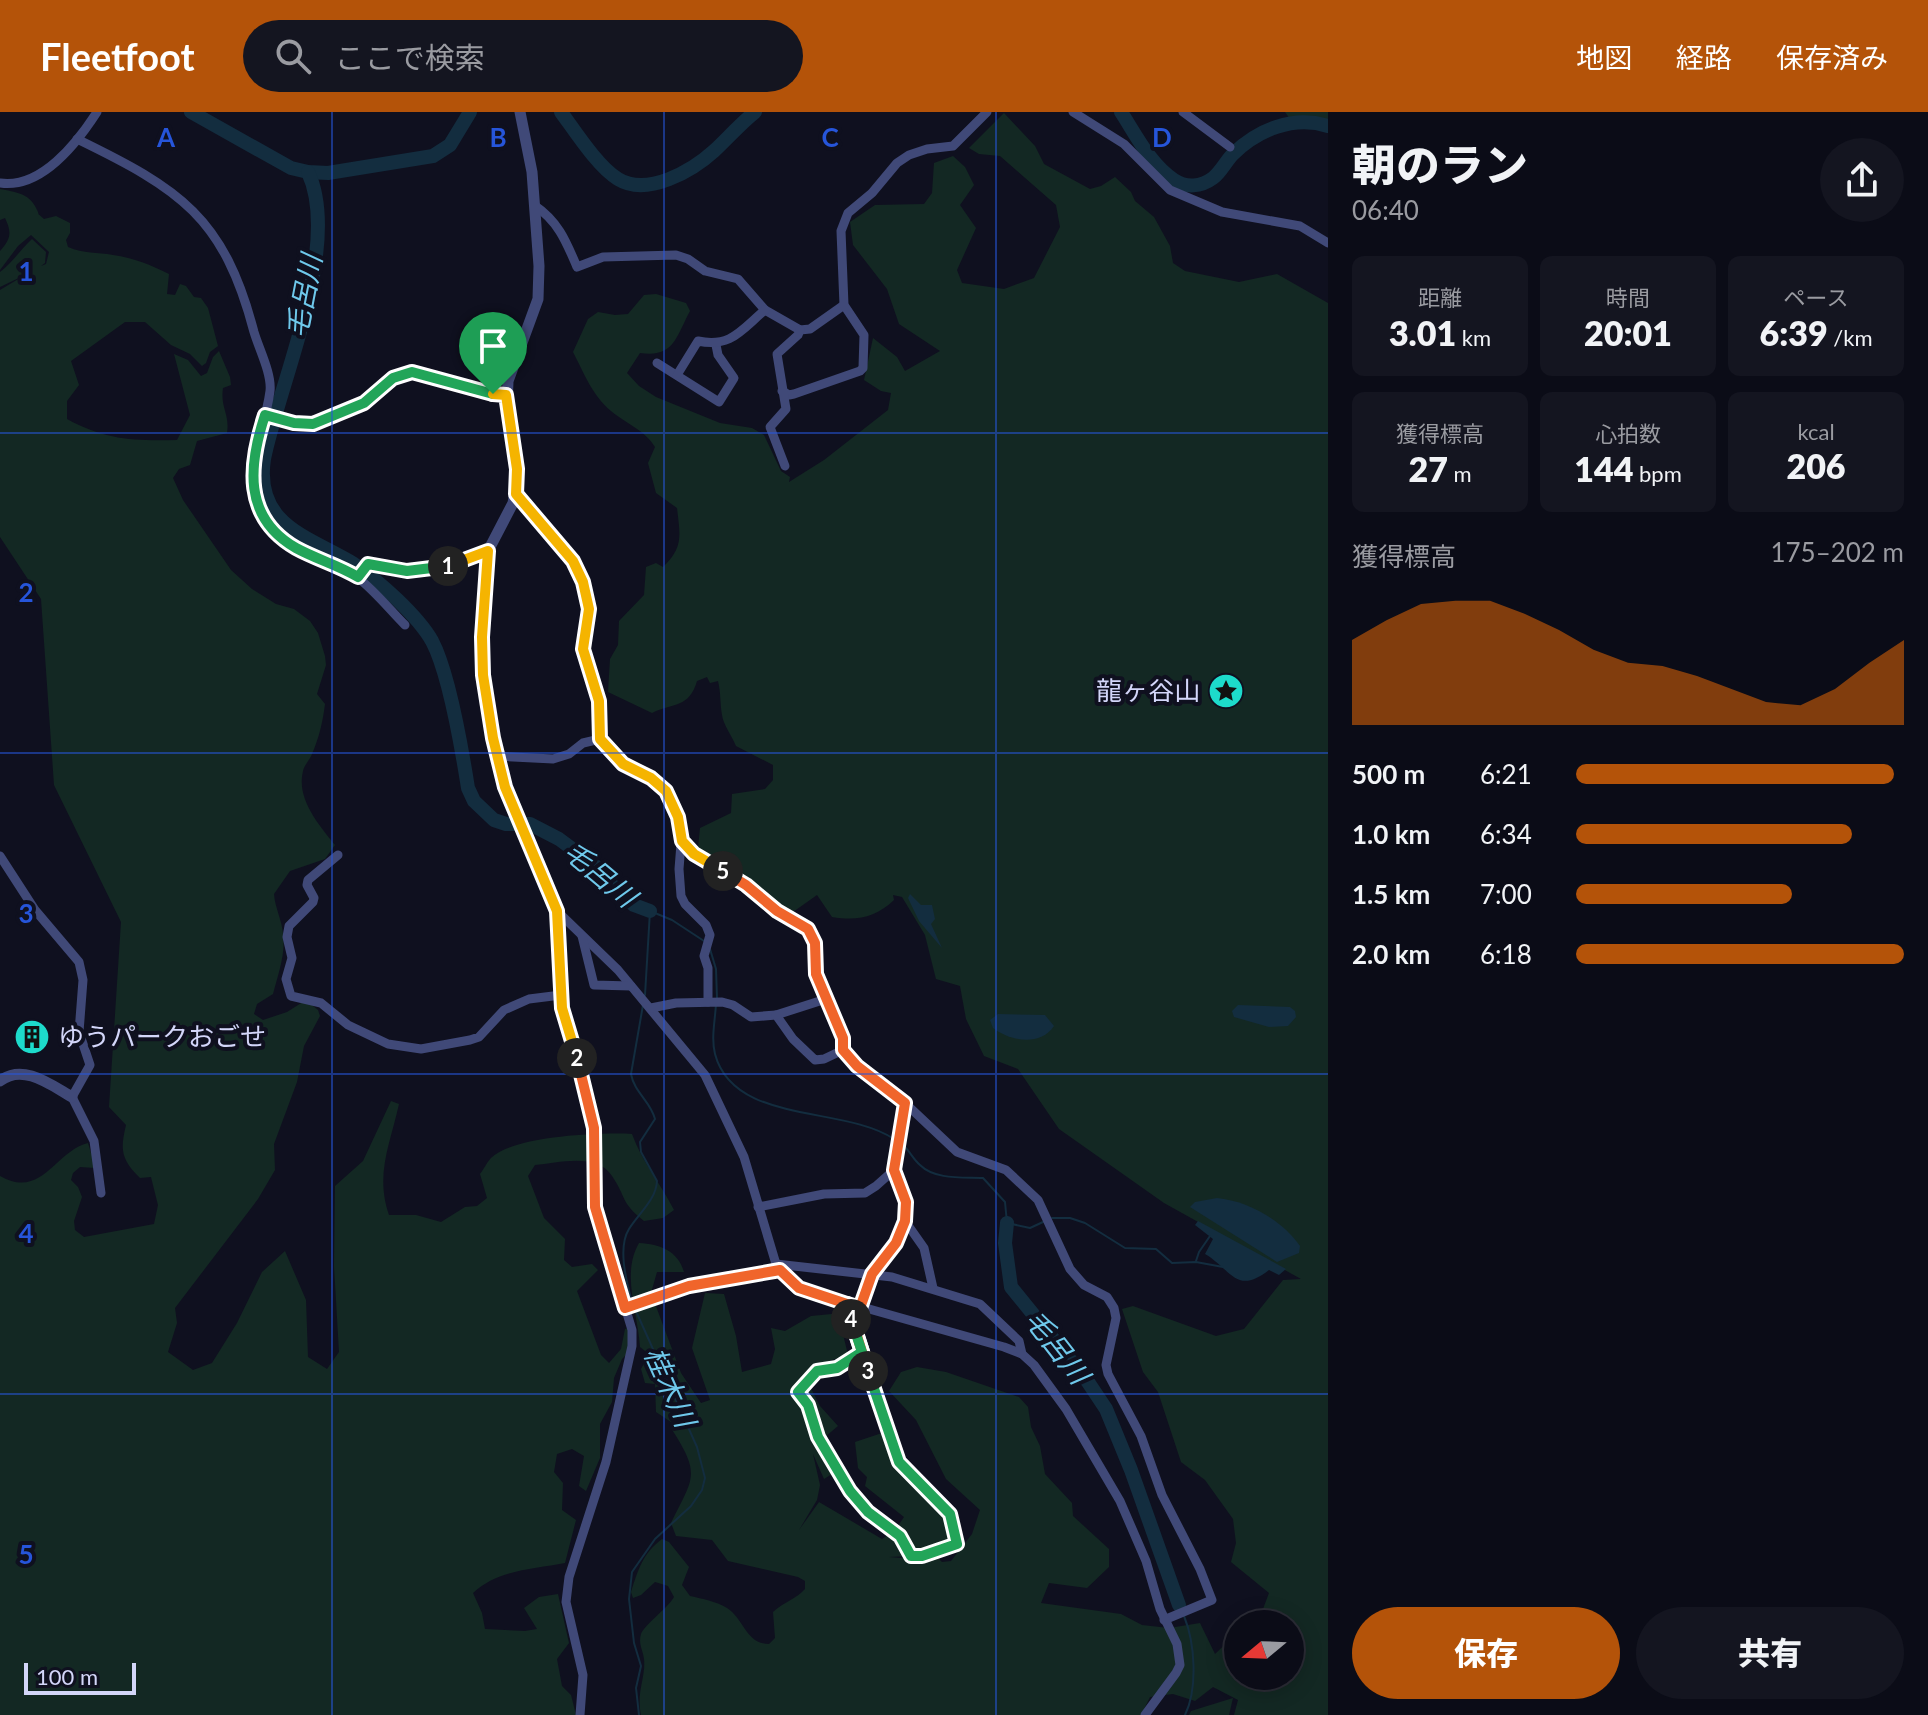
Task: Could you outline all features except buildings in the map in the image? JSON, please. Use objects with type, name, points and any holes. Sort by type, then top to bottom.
[{"type":"street","points":[[0,183],[19,184],[30,180],[77,139],[97,112]]},
{"type":"street","points":[[520,112],[530,160],[538,299],[508,381],[506,395],[517,469],[516,494],[488,551],[483,662],[496,756],[505,787],[557,911],[561,995],[594,1128],[595,1207],[632,1330],[632,1346],[606,1462],[565,1594],[583,1675],[580,1715]]},
{"type":"street","points":[[782,391],[794,394],[863,368],[864,335],[844,305],[841,231],[848,213],[872,193],[897,163],[927,149],[953,146],[987,112]]},
{"type":"street","points":[[1073,112],[1124,144],[1170,190],[1222,212],[1300,226],[1328,243]]},
{"type":"street","points":[[1183,112],[1230,147]]},
{"type":"street","points":[[77,139],[163,184],[185,202],[217,239],[230,261],[246,302],[271,387],[267,415],[256,443],[251,480],[265,518],[293,546],[358,576],[405,625]]},
{"type":"street","points":[[534,205],[562,231],[577,267],[603,257],[676,255],[705,271],[738,279],[765,310],[800,330],[810,329],[844,305]]},
{"type":"street","points":[[677,375],[698,341],[716,345],[736,335],[765,310]]},
{"type":"street","points":[[785,466],[770,427],[786,409],[777,354],[800,330]]},
{"type":"street","points":[[657,363],[719,402],[734,378],[718,355],[716,345]]},
{"type":"street","points":[[267,415],[304,424],[317,423],[364,403],[393,378],[412,372],[506,395]]},
{"type":"street","points":[[516,494],[573,561],[583,582],[589,609],[583,649],[599,701],[600,739],[623,764],[651,778],[666,791],[678,817],[682,841],[679,869],[681,896],[706,925],[709,940],[705,951],[709,1002]]},
{"type":"street","points":[[358,576],[367,566],[407,571],[431,570],[488,551]]},
{"type":"street","points":[[496,756],[553,759],[569,754],[583,743],[600,739]]},
{"type":"street","points":[[682,841],[701,859],[734,876],[761,899],[808,929],[815,943],[816,974],[843,1038],[843,1050],[857,1066],[905,1103],[957,1152],[1006,1170],[1027,1187],[1045,1211],[1073,1274],[1084,1285],[1107,1297],[1116,1318],[1106,1365],[1108,1374],[1141,1436],[1162,1495],[1211,1602],[1166,1619]]},
{"type":"street","points":[[338,855],[308,880],[313,902],[289,926],[287,937],[292,958],[286,979],[291,996],[321,1003],[348,1025],[388,1044],[421,1049],[479,1037],[504,1010],[529,999],[561,995]]},
{"type":"street","points":[[0,856],[35,910],[79,962],[83,980],[79,1032],[90,1065],[72,1097]]},
{"type":"street","points":[[557,911],[599,950],[698,1065],[744,1157],[778,1267],[799,1288],[992,1344],[1022,1354],[1034,1365],[1066,1409],[1120,1501],[1177,1644],[1180,1665],[1145,1715]]},
{"type":"street","points":[[582,936],[594,985],[631,986]]},
{"type":"street","points":[[647,1004],[722,1002],[751,1017],[776,1015],[826,999]]},
{"type":"street","points":[[776,1015],[793,1039],[815,1060],[843,1050]]},
{"type":"street","points":[[0,1081],[14,1073],[25,1074],[72,1097],[94,1141],[101,1193]]},
{"type":"street","points":[[860,1308],[872,1274],[896,1243],[905,1221],[906,1202],[894,1170],[905,1103]]},
{"type":"street","points":[[758,1207],[824,1194],[865,1193],[894,1170]]},
{"type":"street","points":[[905,1221],[924,1248],[933,1288]]},
{"type":"street","points":[[627,1308],[689,1286],[778,1267],[872,1274],[933,1288],[983,1306],[1019,1341],[1022,1354]]},
{"type":"street","points":[[847,1304],[899,1462],[950,1514],[957,1544],[922,1556],[911,1556],[900,1536],[858,1502],[818,1437],[808,1405],[798,1392],[817,1371],[837,1368],[862,1352]]},
{"type":"green space","points":[[1285,112],[1328,112],[1328,119],[1290,119]]},
{"type":"green space","points":[[1004,113],[1035,146],[1044,164],[1090,189],[1115,177],[1131,192],[1135,201],[1154,217],[1170,246],[1173,263],[1185,271],[1239,282],[1277,274],[1328,303],[1328,1715],[1234,1715],[1238,1700],[1213,1687],[1195,1701],[1173,1694],[1150,1697],[1141,1715],[641,1715],[644,1666],[641,1634],[674,1597],[668,1586],[655,1582],[641,1595],[633,1598],[631,1592],[646,1556],[662,1539],[669,1542],[689,1567],[682,1585],[690,1596],[727,1608],[750,1636],[761,1643],[769,1644],[775,1638],[773,1612],[805,1589],[805,1581],[728,1561],[712,1540],[676,1536],[671,1523],[689,1485],[690,1466],[671,1422],[656,1412],[655,1384],[645,1383],[641,1369],[649,1354],[640,1347],[631,1281],[631,1268],[639,1243],[667,1250],[677,1259],[684,1272],[657,1272],[651,1293],[681,1373],[701,1403],[710,1400],[692,1348],[705,1293],[724,1294],[742,1372],[771,1364],[775,1349],[771,1328],[785,1331],[811,1316],[842,1313],[842,1330],[848,1355],[813,1366],[808,1383],[820,1406],[838,1426],[819,1442],[837,1471],[824,1479],[813,1454],[820,1485],[817,1500],[799,1530],[819,1502],[882,1539],[893,1532],[910,1556],[889,1557],[925,1560],[937,1557],[942,1562],[951,1561],[972,1534],[980,1510],[946,1479],[916,1420],[889,1391],[901,1372],[917,1367],[946,1372],[1019,1397],[1028,1407],[1045,1474],[1072,1503],[1073,1516],[1109,1549],[1109,1567],[1087,1588],[1049,1583],[1041,1603],[1121,1614],[1142,1625],[1169,1628],[1200,1623],[1215,1654],[1224,1645],[1224,1690],[1304,1690],[1304,1610],[1263,1610],[1269,1593],[1231,1562],[1236,1543],[1233,1519],[1205,1480],[1181,1462],[1158,1392],[1143,1372],[1122,1309],[1133,1306],[1216,1336],[1244,1329],[1283,1280],[1301,1279],[1164,1203],[1059,1129],[1018,1069],[984,1056],[966,1019],[960,986],[936,979],[925,935],[902,897],[893,895],[894,900],[880,911],[858,918],[832,917],[817,895],[793,912],[747,877],[698,848],[700,828],[731,813],[732,794],[765,789],[773,780],[773,765],[736,746],[723,719],[718,681],[710,683],[707,677],[697,681],[685,700],[652,713],[608,692],[610,659],[618,645],[619,621],[644,595],[646,567],[656,563],[663,567],[670,560],[679,540],[679,526],[677,508],[656,493],[648,463],[655,447],[646,436],[604,405],[573,352],[588,319],[598,312],[628,314],[644,295],[656,294],[686,303],[690,311],[672,344],[660,352],[640,353],[627,373],[656,397],[720,423],[752,428],[764,435],[781,471],[790,477],[789,482],[824,460],[888,410],[891,393],[881,391],[864,380],[873,338],[897,357],[905,371],[940,351],[899,324],[887,289],[853,245],[850,222],[875,205],[924,204],[932,193],[934,163],[953,156],[965,167],[974,185],[960,205],[976,228],[957,270],[962,283],[1004,289],[1034,278],[1060,227],[1056,205],[1000,156],[979,154],[969,148]]},
{"type":"green space","points":[[0,189],[25,196],[44,219],[56,216],[70,223],[66,240],[68,247],[128,258],[156,268],[169,274],[167,294],[175,295],[180,284],[186,286],[208,308],[218,346],[210,352],[202,366],[145,322],[125,322],[71,361],[79,385],[67,401],[67,419],[120,438],[177,440],[190,415],[174,354],[188,360],[201,376],[207,373],[219,351],[231,385],[223,388],[227,433],[197,441],[190,465],[179,469],[173,478],[183,500],[231,570],[252,589],[276,604],[294,609],[310,621],[318,633],[325,656],[326,665],[317,694],[325,704],[323,717],[302,781],[310,811],[335,845],[325,859],[290,871],[274,894],[284,941],[282,956],[273,994],[257,1004],[254,1014],[263,1020],[287,1012],[306,1000],[318,1010],[320,1016],[304,1046],[297,1082],[274,1144],[275,1170],[258,1199],[175,1308],[177,1323],[168,1352],[193,1370],[212,1363],[237,1323],[262,1272],[285,1251],[306,1300],[308,1357],[327,1369],[339,1352],[334,1266],[335,1186],[363,1161],[391,1101],[399,1104],[384,1173],[383,1186],[389,1215],[416,1215],[441,1222],[465,1207],[477,1206],[487,1198],[480,1174],[491,1158],[502,1151],[537,1140],[600,1134],[632,1134],[674,1210],[663,1218],[644,1221],[627,1204],[612,1176],[597,1164],[587,1161],[535,1165],[528,1176],[544,1218],[565,1239],[564,1260],[572,1267],[592,1264],[598,1270],[577,1291],[601,1355],[609,1363],[621,1349],[625,1329],[628,1328],[628,1353],[614,1378],[612,1402],[600,1424],[600,1458],[586,1491],[579,1486],[584,1456],[572,1449],[557,1454],[554,1472],[563,1483],[562,1510],[576,1520],[565,1563],[504,1575],[473,1593],[485,1629],[525,1631],[537,1629],[524,1608],[539,1597],[558,1594],[569,1643],[557,1659],[562,1686],[571,1695],[576,1715],[0,1715],[0,1176],[14,1182],[38,1178],[76,1148],[88,1143],[91,1153],[98,1156],[95,1168],[80,1167],[73,1173],[71,1180],[82,1197],[74,1221],[75,1230],[84,1237],[154,1224],[158,1205],[151,1177],[140,1178],[126,1159],[123,1141],[126,1125],[109,1107],[121,922],[54,785],[41,599],[0,537],[0,290],[25,275],[0,287],[0,272],[32,239],[46,252],[45,263],[41,266],[46,264],[49,252],[31,235],[18,246],[0,270],[0,251],[8,239],[9,227],[5,218],[0,220]]},
{"type":"green space","points":[[885,1432],[896,1464],[948,1515],[954,1542],[921,1553],[914,1551],[898,1526],[904,1517],[865,1486],[867,1477],[858,1468],[855,1442]]},
{"type":"green space","points":[[1233,1698],[1229,1715],[1189,1715],[1191,1711]]},
{"type":"water","points":[[910,894],[921,905],[932,905],[935,919],[931,924],[942,948],[919,921],[908,898]]},
{"type":"water","points":[[1238,1005],[1290,1007],[1296,1017],[1288,1026],[1269,1027],[1234,1017],[1232,1011]]},
{"type":"water","points":[[998,1014],[1045,1015],[1054,1026],[1041,1037],[1016,1039],[993,1028],[990,1020]]},
{"type":"water","points":[[1217,1198],[1241,1203],[1274,1220],[1300,1246],[1299,1253],[1277,1262],[1190,1207],[1195,1202]]},
{"type":"water","points":[[1198,1221],[1286,1269],[1279,1275],[1269,1270],[1249,1281],[1234,1277],[1205,1254],[1213,1239],[1195,1225]]},
{"type":"waterway","points":[[191,112],[291,168],[328,173],[433,156],[450,145],[470,112]]},
{"type":"waterway","points":[[561,112],[610,173],[630,184],[642,185],[669,179],[694,166],[755,112]]},
{"type":"waterway","points":[[1121,112],[1158,166],[1174,180],[1188,185],[1213,178],[1243,145],[1265,132],[1302,122],[1328,126]]},
{"type":"waterway","name":"毛呂川","points":[[308,172],[317,202],[318,237],[305,314],[264,459],[263,482],[268,500],[276,515],[289,526],[374,579],[426,631],[444,672],[468,788],[474,801],[494,820],[506,824],[530,824],[559,839],[598,868],[616,890],[634,905],[650,911]]},
{"type":"waterway","name":"桂木川","points":[[645,995],[650,911],[672,920],[704,941]]},
{"type":"waterway","name":"毛呂川","points":[[710,949],[716,969],[717,998]]},
{"type":"waterway","name":"毛呂川","points":[[716,1004],[715,1054],[726,1077],[744,1092],[767,1103],[872,1128],[894,1139]]},
{"type":"waterway","name":"桂木川","points":[[632,1303],[624,1266],[625,1237],[650,1200],[657,1181],[641,1152],[640,1142],[655,1119],[631,1074],[643,1005]]},
{"type":"waterway","name":"毛呂川","points":[[903,1145],[920,1165],[933,1173],[983,1178],[1005,1202],[1007,1223],[1030,1228],[1043,1222]]},
{"type":"waterway","points":[[1052,1218],[1070,1218],[1085,1223],[1125,1248],[1156,1249],[1172,1263],[1196,1262],[1223,1267]]},
{"type":"waterway","name":"毛呂川","points":[[1007,1223],[1005,1243],[1011,1287],[1106,1409],[1179,1605]]},
{"type":"waterway","points":[[1196,1261],[1210,1236]]},
{"type":"waterway","name":"桂木川","points":[[635,1309],[697,1447],[705,1478],[702,1490],[691,1506],[655,1539],[632,1572],[629,1599],[634,1643],[641,1666],[636,1688],[639,1715]]},
{"type":"waterway","name":"毛呂川","points":[[1184,1616],[1194,1666],[1192,1692],[1185,1715]]},
{"type":"place","name":"龍ヶ谷山","points":[[1226,691]]},
{"type":"place","name":"ゆうパークおごせ","points":[[32,1037]]},
{"type":"route","points":[[493,394],[412,372],[393,378],[364,403],[313,424],[294,423],[265,415],[252,463],[251,480],[257,500],[271,527],[284,540],[358,577],[368,564],[407,571],[431,570],[488,551],[482,637],[483,675],[493,738],[505,787],[557,911],[562,1008],[594,1128],[595,1207],[625,1308],[689,1286],[780,1270],[799,1288],[847,1304],[899,1462],[950,1514],[957,1544],[922,1556],[911,1556],[900,1536],[868,1512],[850,1491],[818,1437],[808,1405],[798,1392],[817,1371],[837,1368],[862,1352],[847,1304],[860,1308],[872,1274],[896,1243],[905,1221],[906,1202],[894,1170],[905,1103],[857,1066],[843,1050],[843,1038],[816,974],[815,943],[808,929],[777,911],[734,876],[694,854],[682,841],[678,817],[666,791],[659,783],[623,764],[600,739],[599,701],[583,649],[589,609],[583,582],[573,561],[516,494],[517,469],[506,395],[493,394]]}]
